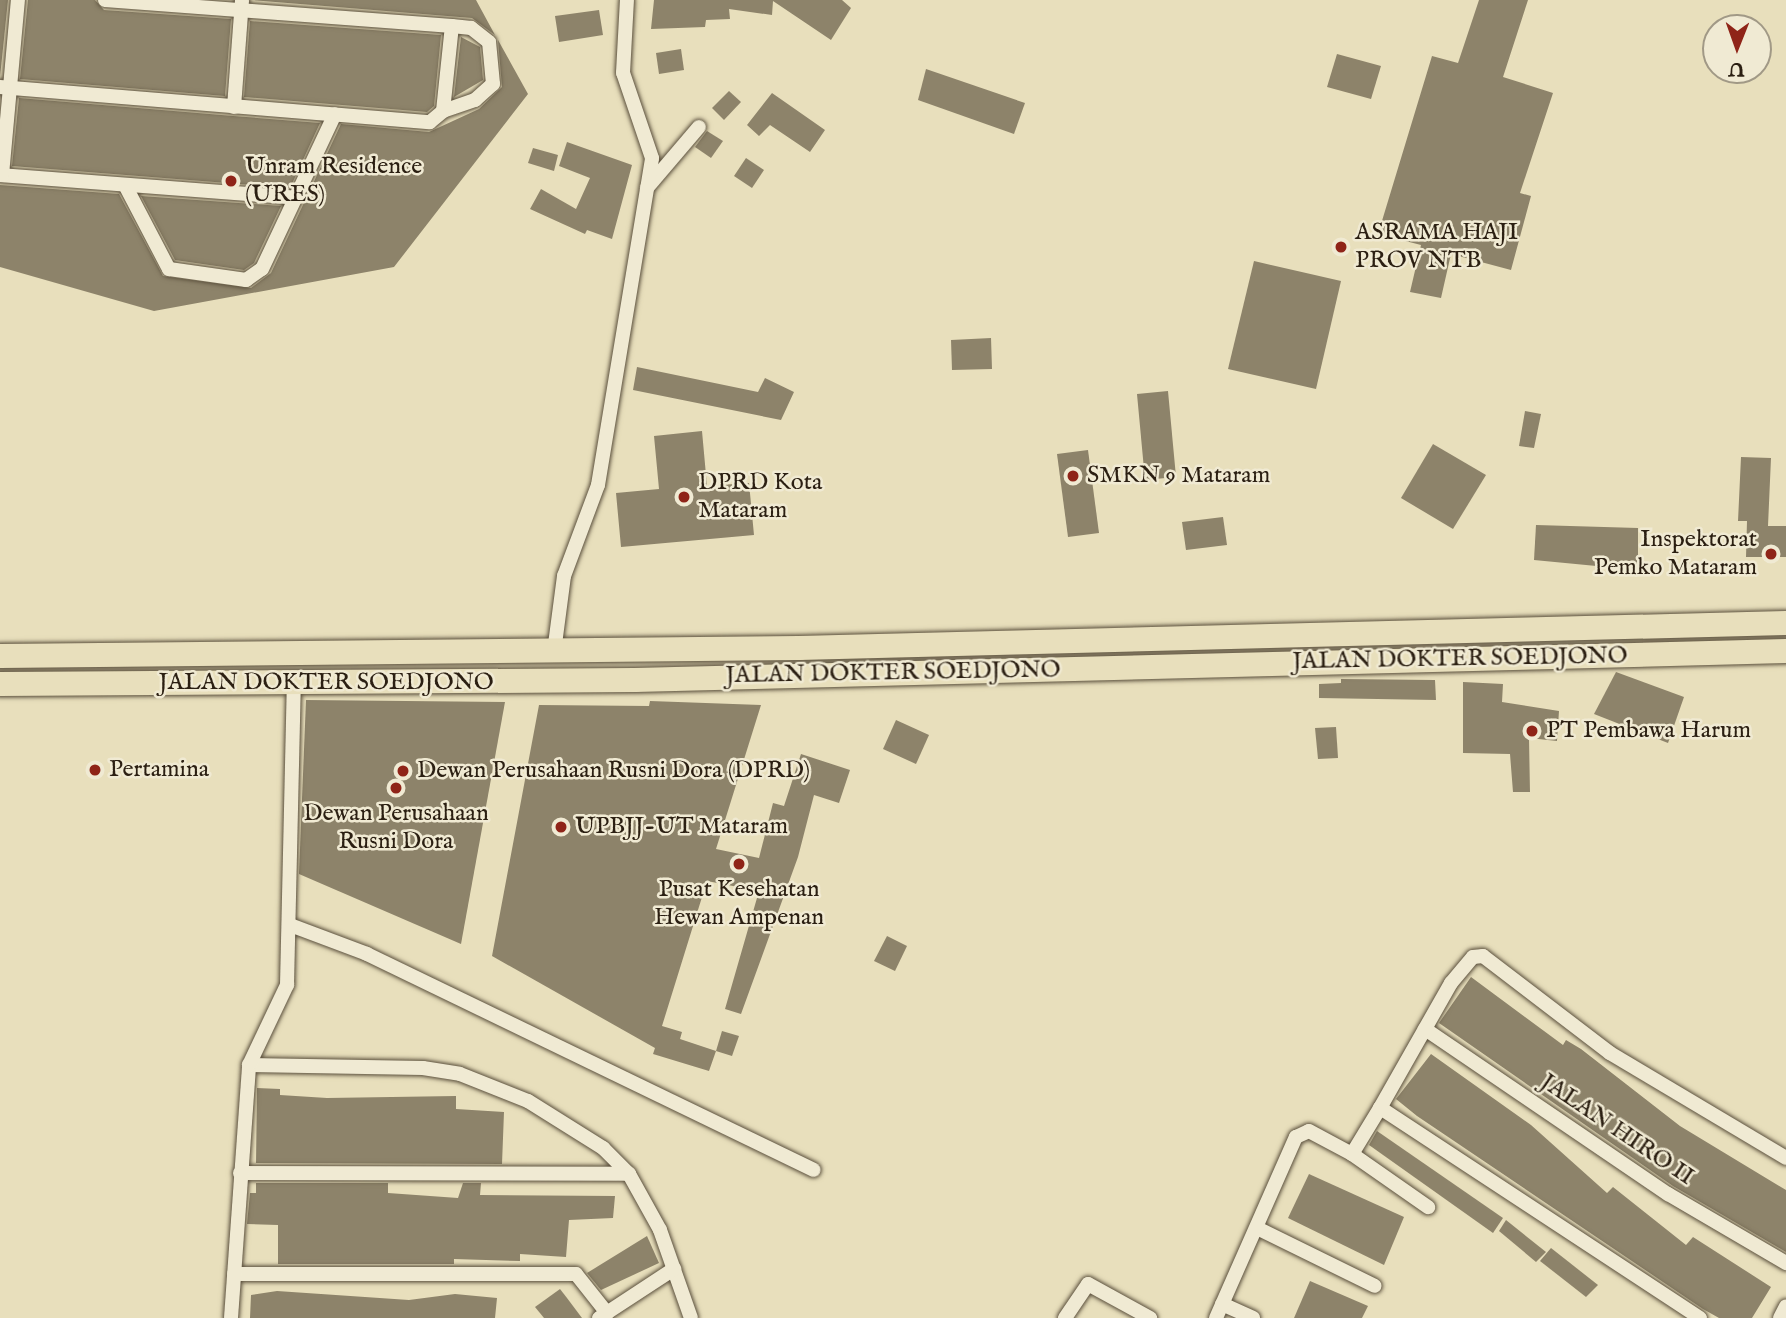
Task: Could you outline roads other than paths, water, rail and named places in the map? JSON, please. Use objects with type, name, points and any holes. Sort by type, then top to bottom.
[{"type":"highway","name":"JALAN DOKTER SOEDJONO","points":[[0,656],[554,652],[1786,623]]},
{"type":"highway","name":"JALAN DOKTER SOEDJONO","points":[[0,684],[635,680],[1786,651]]},
{"type":"street","points":[[18,0],[5,88],[1,175],[296,198]]},
{"type":"street","points":[[5,88],[430,122],[443,111],[486,93],[494,75],[493,48],[484,35],[452,26],[242,5],[105,0]]},
{"type":"street","points":[[554,652],[564,576],[598,485],[647,188],[650,144],[623,73],[627,0]]},
{"type":"street","points":[[234,107],[242,5]]},
{"type":"street","points":[[443,111],[452,26]]},
{"type":"street","points":[[125,185],[169,270],[246,280],[261,269],[335,114]]},
{"type":"street","points":[[647,188],[699,127]]},
{"type":"street","points":[[231,1318],[249,1065],[287,985],[294,682]]},
{"type":"street","points":[[290,925],[368,954],[813,1170]]},
{"type":"street","points":[[1352,1154],[1457,976],[1473,957],[1483,956],[1610,1053],[1786,1158]]},
{"type":"street","name":"JALAN HIRO II","points":[[1425,1029],[1668,1194],[1786,1263]]},
{"type":"street","points":[[249,1065],[424,1068],[460,1074],[528,1101],[603,1148],[629,1174],[674,1269],[691,1318]]},
{"type":"street","points":[[1380,1108],[1700,1318]]},
{"type":"street","points":[[1216,1318],[1298,1134],[1309,1131],[1352,1154],[1428,1207]]},
{"type":"street","points":[[240,1173],[629,1174]]},
{"type":"street","points":[[1257,1228],[1375,1286]]},
{"type":"street","points":[[234,1274],[576,1274],[603,1315],[674,1269]]},
{"type":"street","points":[[1065,1318],[1088,1284],[1150,1318]]},
{"type":"street","points":[[1222,1304],[1254,1318]]},
{"type":"street","points":[[1780,1318],[1786,1306]]},
{"type":"place","name":"Unram Residence (URES)","points":[[231,181]]},
{"type":"place","name":"ASRAMA HAJI PROV NTB","points":[[1341,247]]},
{"type":"place","name":"SMKN 9 Mataram","points":[[1073,476]]},
{"type":"place","name":"DPRD Kota Mataram","points":[[684,497]]},
{"type":"place","name":"Inspektorat Pemko Mataram","points":[[1771,554]]},
{"type":"place","name":"PT Pembawa Harum","points":[[1532,731]]},
{"type":"place","name":"Pertamina","points":[[95,770]]},
{"type":"place","name":"Dewan Perusahaan Rusni Dora (DPRD)","points":[[403,771]]},
{"type":"place","name":"Dewan Perusahaan Rusni Dora","points":[[396,788]]},
{"type":"place","name":"UPBJJ-UT Mataram","points":[[561,827]]},
{"type":"place","name":"Pusat Kesehatan Hewan Ampenan","points":[[739,864]]}]
